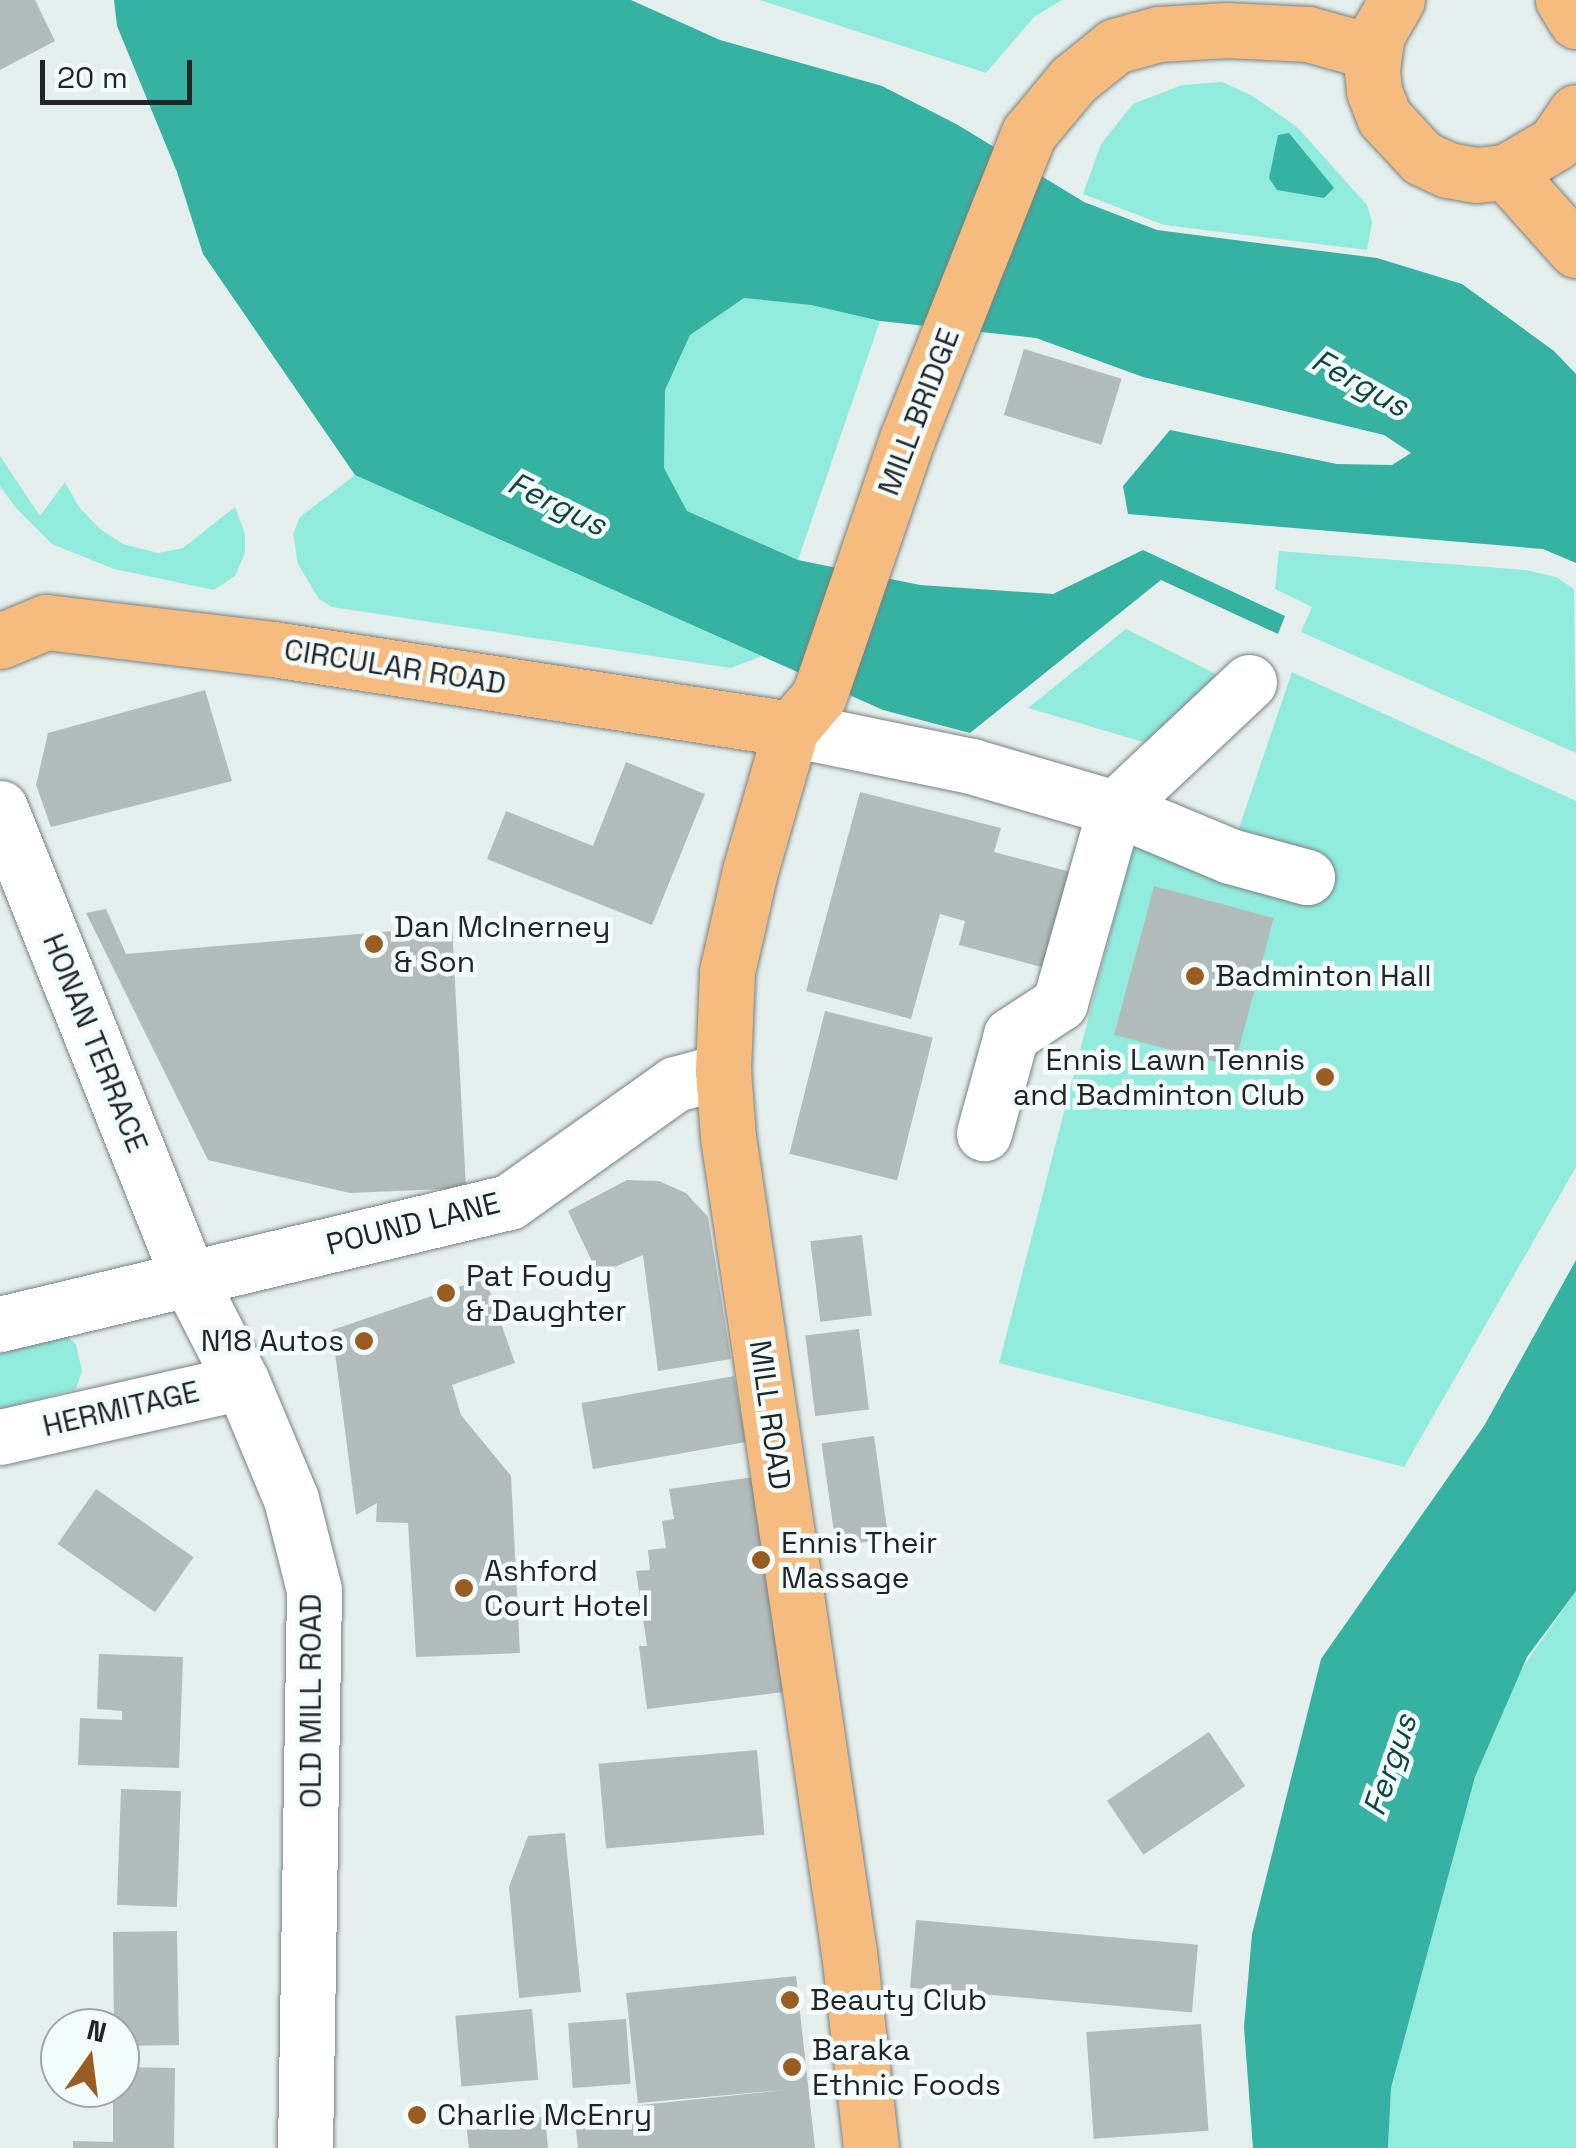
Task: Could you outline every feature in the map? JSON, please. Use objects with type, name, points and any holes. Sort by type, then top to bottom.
[{"type":"main road","points":[[1397,0],[1385,16],[1373,52],[1374,91],[1384,117],[1400,140],[1422,158],[1448,170],[1476,174],[1506,172],[1555,143],[1576,112]]},
{"type":"main road","points":[[1563,0],[1576,21]]},
{"type":"main road","name":"MILL BRIDGE","points":[[805,712],[944,346],[1030,133],[1073,80],[1115,46],[1158,34],[1226,30],[1308,34],[1373,52]]},
{"type":"main road","points":[[1506,172],[1576,250]]},
{"type":"main road","name":"CIRCULAR ROAD","points":[[0,641],[46,622],[805,712]]},
{"type":"main road","name":"MILL ROAD","points":[[805,712],[727,972],[723,1071],[731,1156],[849,1954],[871,2148]]},
{"type":"street","points":[[984,1133],[1010,1035],[1060,1003],[1115,808],[1249,682]]},
{"type":"street","points":[[805,712],[970,766],[1061,775],[1115,808],[1230,856],[1307,876]]},
{"type":"street","name":"HONAN TERRACE","points":[[0,808],[189,1279]]},
{"type":"street","name":"POUND LANE","points":[[189,1279],[509,1202],[675,1084],[723,1071]]},
{"type":"street","points":[[0,1324],[189,1279]]},
{"type":"street","name":"OLD MILL ROAD","points":[[189,1279],[242,1382],[291,1500],[314,1590],[305,2148]]},
{"type":"street","name":"HERMITAGE","points":[[0,1437],[242,1382]]},
{"type":"shaded area","points":[[298,0],[744,298],[811,305],[880,321],[798,560],[687,511],[663,468]]},
{"type":"shaded area","points":[[760,0],[1062,0],[1034,17],[986,73]]},
{"type":"shaded area","points":[[1222,82],[1251,95],[1297,127],[1367,205],[1372,222],[1367,250],[1164,225],[1083,194],[1101,144],[1133,104],[1182,85]]},
{"type":"shaded area","points":[[0,456],[40,516],[65,482],[79,507],[100,529],[123,544],[158,553],[183,548],[235,507],[245,534],[245,553],[235,576],[214,590],[114,569],[52,544],[0,486]]},
{"type":"shaded area","points":[[355,475],[762,656],[731,668],[332,607],[319,599],[298,564],[293,534],[300,517]]},
{"type":"shaded area","points":[[1279,551],[1526,570],[1556,577],[1574,589],[1576,753],[1301,632],[1312,607],[1275,589]]},
{"type":"shaded area","points":[[1126,629],[1226,679],[1167,749],[1028,708]]},
{"type":"shaded area","name":"Ennis Lawn Tennis and Badminton Club","points":[[1292,672],[1576,801],[1576,1167],[1404,1467],[999,1363],[1133,846],[1224,872]]},
{"type":"shaded area","points":[[66,1336],[76,1344],[82,1371],[76,1389],[0,1409],[0,1349]]},
{"type":"shaded area","points":[[1576,1591],[1576,2148],[1388,2148],[1391,2088],[1475,1777],[1520,1671]]},
{"type":"water","name":"Fergus","points":[[114,0],[631,0],[720,40],[882,86],[958,125],[1084,202],[1157,230],[1377,258],[1462,284],[1554,351],[1576,374],[1576,563],[1543,549],[1128,514],[1123,486],[1170,430],[1337,464],[1392,465],[1411,453],[1384,435],[1143,377],[1036,338],[880,321],[811,305],[744,298],[690,335],[665,390],[664,468],[687,511],[798,560],[920,585],[1053,594],[1143,550],[1285,616],[1278,634],[1161,580],[970,733],[883,710],[355,475],[203,254],[177,172],[117,26]]},
{"type":"water","points":[[1289,133],[1334,188],[1324,198],[1277,190],[1269,178],[1278,135]]},
{"type":"water","name":"Fergus","points":[[1576,1260],[1576,1591],[1527,1657],[1475,1777],[1391,2088],[1388,2148],[1253,2148],[1244,2027],[1252,1934],[1321,1659],[1484,1426]]},
{"type":"building","points":[[0,0],[35,0],[55,41],[0,70]]},
{"type":"building","points":[[1024,349],[1122,379],[1101,445],[1004,415]]},
{"type":"building","points":[[205,690],[232,781],[51,827],[36,785],[48,733]]},
{"type":"building","points":[[626,762],[705,794],[652,925],[487,859],[506,811],[593,846]]},
{"type":"building","points":[[860,792],[1001,828],[994,852],[1071,872],[1045,968],[959,945],[965,921],[940,914],[911,1019],[806,991]]},
{"type":"building","name":"Badminton Hall","points":[[1154,886],[1274,918],[1234,1067],[1114,1035]]},
{"type":"building","points":[[106,909],[126,954],[452,926],[466,1188],[350,1193],[208,1160],[86,913]]},
{"type":"building","points":[[825,1011],[933,1038],[897,1180],[789,1154]]},
{"type":"building","points":[[627,1180],[659,1181],[686,1193],[708,1217],[731,1359],[658,1371],[643,1255],[598,1274],[568,1211]]},
{"type":"building","points":[[862,1235],[872,1315],[820,1322],[810,1241]]},
{"type":"building","points":[[485,1278],[515,1363],[452,1385],[461,1415],[511,1476],[520,1653],[416,1657],[408,1523],[376,1522],[377,1503],[356,1515],[332,1330]]},
{"type":"building","points":[[859,1329],[869,1409],[815,1416],[805,1336]]},
{"type":"building","points":[[734,1376],[746,1442],[593,1469],[581,1403]]},
{"type":"building","points":[[874,1436],[888,1539],[836,1546],[822,1443]]},
{"type":"building","points":[[754,1477],[791,1691],[647,1709],[639,1646],[647,1646],[636,1571],[650,1570],[648,1550],[666,1548],[662,1521],[674,1519],[669,1489]]},
{"type":"building","points":[[96,1489],[193,1557],[155,1612],[58,1544]]},
{"type":"building","points":[[99,1654],[183,1657],[179,1768],[78,1765],[80,1718],[122,1720],[122,1711],[97,1709]]},
{"type":"building","points":[[1209,1732],[1245,1786],[1143,1855],[1107,1801]]},
{"type":"building","points":[[757,1750],[764,1835],[606,1849],[599,1764]]},
{"type":"building","points":[[121,1789],[181,1791],[177,1907],[117,1905]]},
{"type":"building","points":[[565,1833],[581,1992],[519,1998],[509,1887],[528,1836]]},
{"type":"building","points":[[916,1920],[1198,1945],[1192,2012],[910,1988]]},
{"type":"building","points":[[177,1931],[179,2045],[140,2046],[140,2008],[114,2008],[113,1932]]},
{"type":"building","points":[[796,1976],[815,2148],[578,2148],[574,2112],[785,2090],[638,2103],[626,1993]]},
{"type":"building","points":[[532,2009],[538,2080],[461,2086],[455,2016]]},
{"type":"building","points":[[626,2019],[631,2084],[573,2088],[568,2023]]},
{"type":"building","points":[[1201,2024],[1208,2131],[1094,2139],[1086,2032]]},
{"type":"building","points":[[140,2067],[175,2068],[174,2148],[73,2148],[73,2141],[113,2142],[113,2108],[140,2108]]},
{"type":"building","points":[[545,2117],[548,2148],[469,2148],[466,2124]]},
{"type":"place","name":"Dan McInerney & Son","points":[[374,944]]},
{"type":"place","name":"Badminton Hall","points":[[1195,976]]},
{"type":"place","name":"Ennis Lawn Tennis and Badminton Club","points":[[1325,1077]]},
{"type":"place","name":"Pat Foudy & Daughter","points":[[446,1293]]},
{"type":"place","name":"N18 Autos","points":[[364,1341]]},
{"type":"place","name":"Ennis Their Massage","points":[[761,1560]]},
{"type":"place","name":"Ashford Court Hotel","points":[[464,1588]]},
{"type":"place","name":"Beauty Club","points":[[790,2000]]},
{"type":"place","name":"Baraka Ethnic Foods","points":[[792,2067]]},
{"type":"place","name":"Charlie McEnry","points":[[417,2115]]}]
